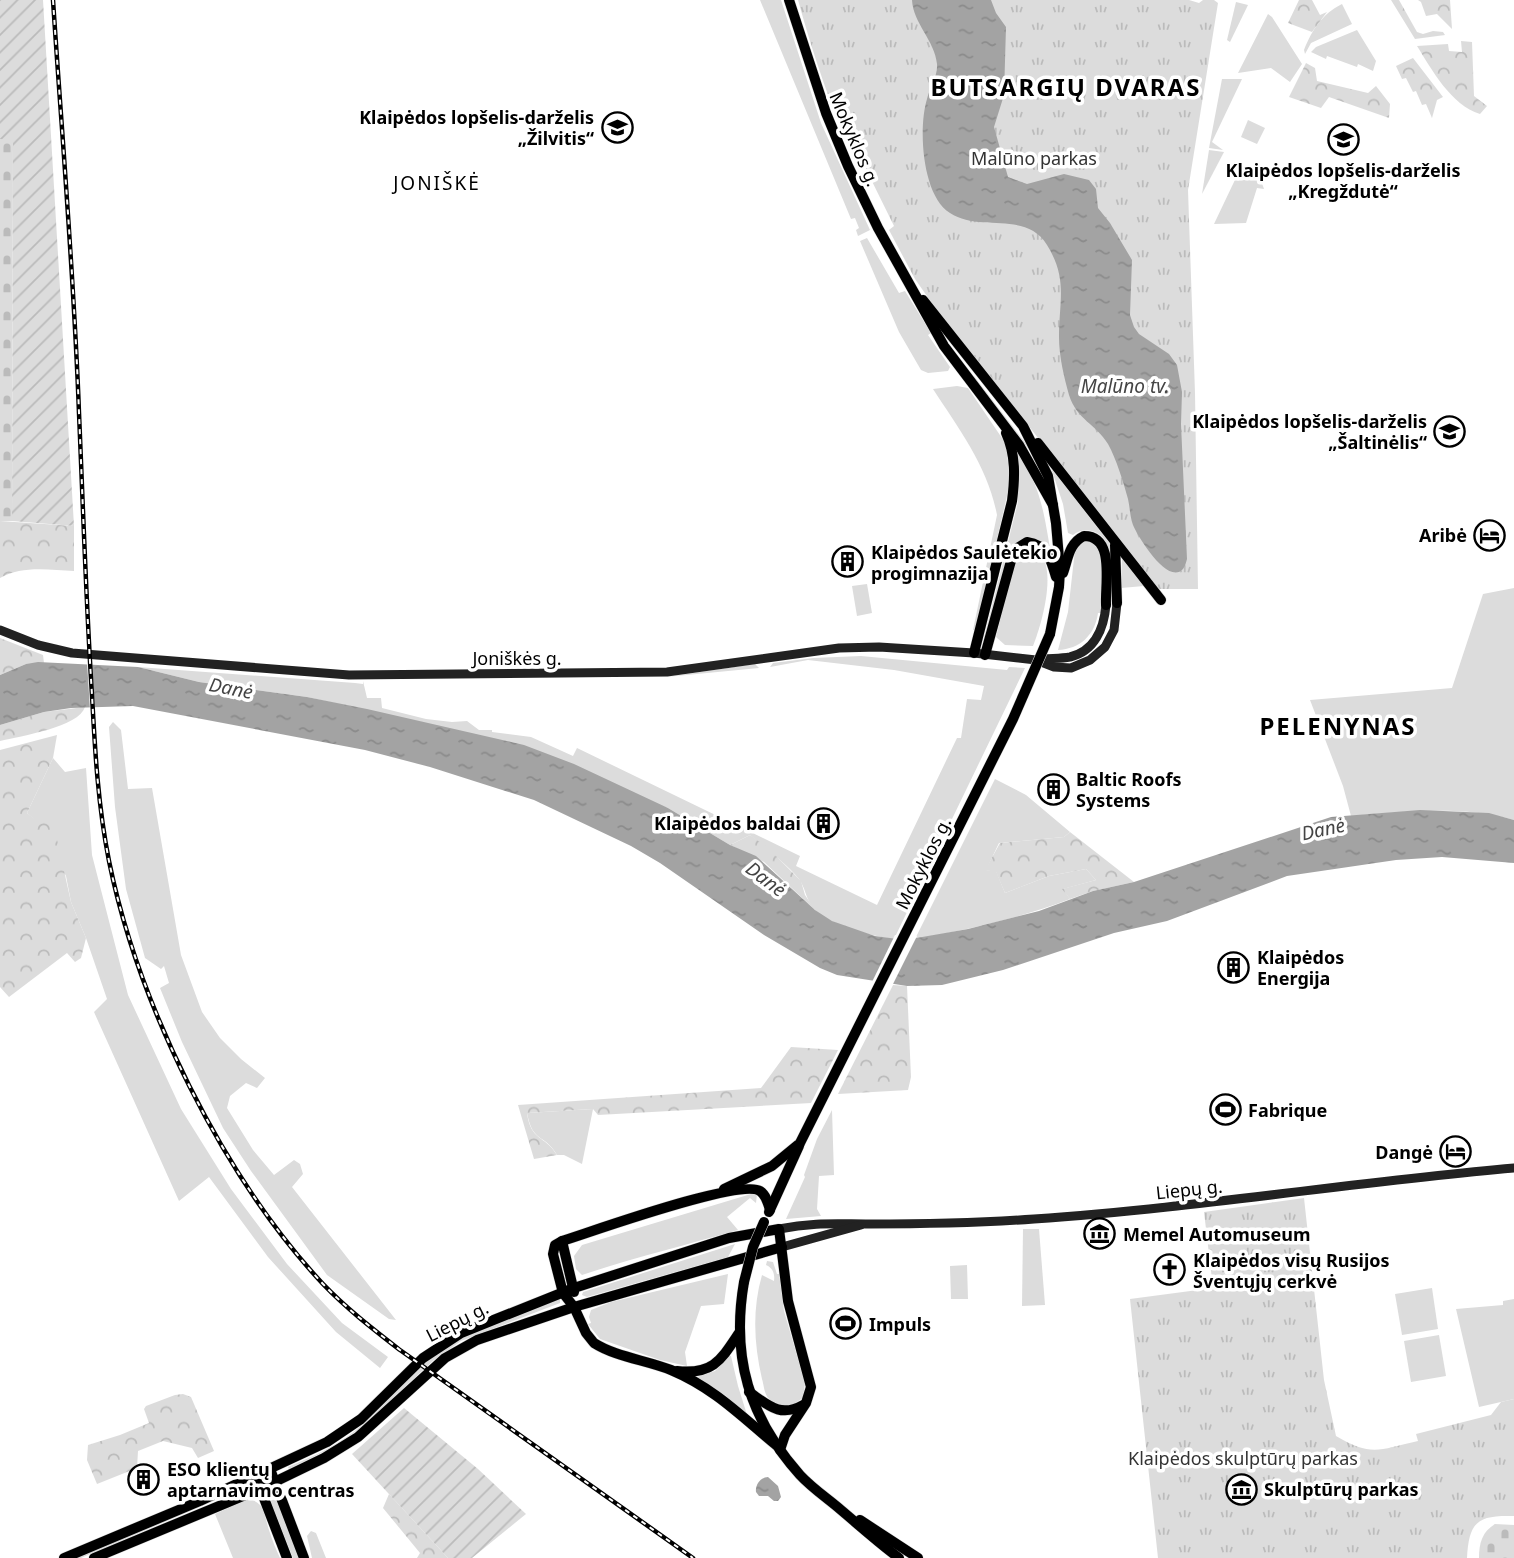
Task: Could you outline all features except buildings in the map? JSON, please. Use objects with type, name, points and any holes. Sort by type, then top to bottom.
[{"type":"main road","name":"Mokyklos g.","points":[[789,0],[835,137],[878,228],[928,319],[963,373],[1031,464],[1052,505]]},
{"type":"main road","name":"Mokyklos g.","points":[[739,1332],[744,1282],[753,1247],[800,1143],[1013,719],[1050,634],[1059,587],[1059,550],[1048,476],[1023,426],[909,284]]},
{"type":"main road","points":[[963,373],[974,363]]},
{"type":"main road","points":[[979,654],[1013,501],[1013,455],[1002,423]]},
{"type":"main road","points":[[1023,426],[1161,600]]},
{"type":"main road","points":[[1059,587],[1075,541],[1084,536],[1097,538],[1105,548],[1111,604]]},
{"type":"main road","points":[[979,654],[1013,554],[1018,547],[1027,542],[1045,549],[1051,557],[1059,587]]},
{"type":"main road","points":[[1111,604],[1115,542]]},
{"type":"main road","name":"Joniškės g.","points":[[0,630],[37,645],[72,653],[349,675],[667,672],[879,646],[1035,660],[1063,668],[1077,667],[1090,660],[1111,638],[1111,604]]},
{"type":"main road","points":[[714,1194],[772,1166],[800,1143]]},
{"type":"main road","name":"Liepų g.","points":[[64,1558],[320,1445],[349,1428],[435,1347],[492,1320],[574,1288],[729,1238],[818,1222],[866,1224],[1016,1220],[1114,1213],[1514,1168]]},
{"type":"main road","points":[[770,1210],[761,1191],[752,1188],[714,1194],[562,1241],[555,1245],[552,1254],[563,1293],[594,1343],[670,1370],[722,1398],[778,1447]]},
{"type":"main road","name":"Liepų g.","points":[[94,1558],[260,1489],[324,1458],[358,1437],[433,1367],[454,1351],[477,1340],[574,1307],[866,1224]]},
{"type":"main road","points":[[778,1447],[810,1395],[810,1380],[788,1301],[779,1228]]},
{"type":"main road","points":[[562,1241],[574,1288],[574,1307]]},
{"type":"main road","points":[[670,1370],[694,1372],[710,1368],[724,1356],[739,1332]]},
{"type":"main road","points":[[739,1332],[749,1392],[757,1414],[778,1447],[801,1476],[899,1558]]},
{"type":"main road","points":[[749,1392],[778,1410],[792,1411],[806,1403]]},
{"type":"main road","points":[[270,1469],[304,1558]]},
{"type":"main road","points":[[255,1475],[287,1558]]},
{"type":"main road","points":[[837,1506],[893,1539],[918,1558]]},
{"type":"green space","points":[[0,0],[43,0],[74,526],[12,521],[13,140],[0,139]]},
{"type":"green space","points":[[760,0],[781,0],[821,123],[870,230],[858,236],[856,230],[859,228],[855,218],[851,219]]},
{"type":"green space","name":"Malūno parkas","points":[[798,0],[1189,0],[1199,3],[1203,0],[1214,0],[1218,3],[1188,190],[1198,589],[1156,587],[915,279],[889,230],[894,226],[861,159],[855,162],[824,82]]},
{"type":"green space","points":[[1299,0],[1312,0],[1320,15],[1327,12],[1312,32],[1288,23]]},
{"type":"green space","points":[[1391,0],[1399,0],[1417,32],[1443,32],[1445,35],[1415,39]]},
{"type":"green space","points":[[1418,0],[1450,0],[1452,29],[1437,14],[1426,16]]},
{"type":"green space","points":[[1236,2],[1248,5],[1230,42],[1227,40]]},
{"type":"green space","points":[[1342,4],[1352,24],[1311,43],[1305,54],[1304,50],[1318,23]]},
{"type":"green space","points":[[1268,14],[1302,64],[1290,82],[1271,68],[1238,73]]},
{"type":"green space","points":[[1357,30],[1376,61],[1373,71],[1327,56],[1326,59],[1311,52],[1316,47]]},
{"type":"green space","points":[[1461,41],[1472,42],[1474,96],[1487,106],[1480,114],[1451,95],[1417,46],[1448,44],[1449,51],[1462,52]]},
{"type":"green space","points":[[1413,58],[1443,97],[1437,100],[1432,118],[1426,104],[1422,105],[1416,91],[1413,92],[1406,78],[1402,79],[1396,66]]},
{"type":"green space","points":[[1306,63],[1315,68],[1317,81],[1368,93],[1376,86],[1390,104],[1389,118],[1329,97],[1321,108],[1289,97]]},
{"type":"green space","points":[[1222,79],[1242,79],[1212,142],[1223,150],[1209,148]]},
{"type":"green space","points":[[1248,120],[1265,128],[1257,144],[1241,137]]},
{"type":"green space","points":[[0,139],[13,139],[12,521],[0,521]]},
{"type":"green space","points":[[1209,150],[1224,152],[1202,194]]},
{"type":"green space","points":[[1243,163],[1256,174],[1264,189],[1257,188],[1246,223],[1214,224]]},
{"type":"green space","points":[[867,238],[899,293],[905,291],[931,333],[928,335],[950,367],[948,371],[928,373],[921,370],[899,332],[860,241]]},
{"type":"green space","points":[[974,376],[1036,457],[1049,493],[1030,451],[973,379]]},
{"type":"green space","points":[[957,386],[968,388],[1006,444],[1010,483],[976,629],[973,630],[997,515],[980,465],[933,389]]},
{"type":"green space","points":[[1018,451],[1040,498],[1050,548],[1031,539],[1011,548],[984,638],[1018,502]]},
{"type":"green space","points":[[1051,468],[1111,545],[1112,590],[1109,590],[1111,566],[1106,543],[1092,531],[1080,531],[1073,535],[1068,533],[1063,504]]},
{"type":"green space","points":[[0,521],[74,526],[74,571],[27,570],[0,578]]},
{"type":"green space","points":[[1084,539],[1097,542],[1102,560],[1101,613],[1098,613],[1090,634],[1080,644],[1058,650],[1068,612],[1075,550]]},
{"type":"green space","points":[[1030,547],[1040,553],[1047,576],[1041,622],[1033,646],[1005,645],[996,637],[1015,556],[1021,549]]},
{"type":"green space","points":[[1123,560],[1144,586],[1121,588]]},
{"type":"green space","points":[[867,584],[872,613],[857,616],[852,586]]},
{"type":"green space","points":[[1514,588],[1514,820],[1453,811],[1351,816],[1343,786],[1310,700],[1452,688],[1483,594]]},
{"type":"green space","points":[[0,638],[43,655],[44,663],[26,664],[0,675]]},
{"type":"green space","points":[[861,656],[1007,670],[1009,667],[1025,668],[894,939],[850,929],[820,914],[813,908],[794,873],[750,835],[730,845],[668,808],[421,722],[307,697],[199,682],[138,667],[363,684],[363,681],[367,698],[381,698],[382,708],[426,719],[467,721],[479,730],[531,737],[573,756],[577,748],[800,856],[796,866],[877,905],[957,738],[961,738],[967,699],[981,700],[984,686],[894,670],[808,660],[770,667],[773,663],[813,658]]},
{"type":"green space","points":[[755,664],[759,668],[666,677]]},
{"type":"green space","points":[[85,707],[72,720],[61,725],[0,741],[0,725],[44,712]]},
{"type":"green space","points":[[113,722],[121,730],[128,789],[152,788],[181,955],[202,1012],[220,1038],[265,1078],[257,1088],[246,1083],[230,1096],[227,1108],[253,1150],[274,1175],[294,1160],[300,1164],[303,1174],[292,1187],[396,1320],[389,1319],[327,1275],[223,1128],[182,1042],[160,988],[169,983],[164,966],[161,969],[145,958],[126,889],[115,807],[109,727]]},
{"type":"green space","points":[[57,735],[53,758],[27,813],[36,820],[48,816],[54,826],[71,902],[86,938],[81,958],[75,962],[67,953],[9,997],[0,987],[0,750]]},
{"type":"green space","points":[[53,758],[65,772],[86,768],[92,855],[128,995],[181,1109],[231,1189],[287,1264],[342,1323],[388,1357],[380,1368],[336,1332],[268,1257],[209,1177],[179,1201],[94,1012],[107,999],[71,902],[66,876],[35,820],[27,813]]},
{"type":"green space","points":[[995,779],[1026,795],[1070,832],[1064,837],[999,843],[986,870],[996,871],[1005,893],[1049,876],[1086,869],[1096,880],[1063,889],[1070,899],[1051,906],[994,923],[915,939]]},
{"type":"green space","points":[[1070,832],[1134,882],[1070,899],[1062,889],[1096,880],[1086,869],[1049,876],[1005,893],[996,872],[985,870],[1000,843],[1064,837]]},
{"type":"green space","points":[[750,835],[767,847],[801,881],[805,895],[815,910],[764,862],[730,845]]},
{"type":"green space","points":[[893,985],[907,986],[911,1077],[908,1090],[838,1094]]},
{"type":"green space","points":[[791,1047],[838,1050],[811,1103],[598,1115],[593,1109],[527,1113],[532,1129],[557,1155],[534,1159],[518,1105],[761,1088]]},
{"type":"green space","points":[[593,1109],[582,1164],[564,1155],[557,1155],[535,1134],[527,1113]]},
{"type":"green space","points":[[832,1110],[834,1175],[819,1176],[817,1209],[821,1216],[786,1219],[805,1177],[817,1139]]},
{"type":"green space","points":[[757,1194],[756,1203],[750,1198],[727,1217],[738,1230],[582,1275],[576,1269],[574,1256],[582,1245]]},
{"type":"green space","name":"Klaipėdos skulptūrų parkas","points":[[1304,1198],[1324,1380],[1336,1436],[1367,1449],[1393,1447],[1418,1441],[1416,1434],[1491,1415],[1501,1402],[1514,1399],[1514,1516],[1492,1517],[1478,1523],[1470,1536],[1467,1558],[1158,1558],[1130,1299],[1213,1288],[1204,1212]]},
{"type":"green space","points":[[1023,1229],[1039,1229],[1045,1305],[1022,1306]]},
{"type":"green space","points":[[735,1244],[728,1257],[587,1297],[582,1295],[583,1292]]},
{"type":"green space","points":[[767,1261],[773,1262],[779,1274],[784,1311],[805,1383],[803,1398],[789,1407],[776,1404],[767,1397],[757,1353],[755,1314],[762,1275],[774,1281],[773,1272],[766,1265]]},
{"type":"green space","points":[[967,1265],[968,1299],[951,1299],[950,1266]]},
{"type":"green space","points":[[728,1274],[724,1304],[701,1306],[685,1352],[687,1366],[660,1360],[600,1339],[588,1324],[591,1323],[591,1310],[611,1302]]},
{"type":"green space","points":[[1432,1288],[1438,1329],[1402,1335],[1395,1294]]},
{"type":"green space","points":[[558,1299],[560,1303],[461,1341],[434,1360],[361,1428],[333,1447],[289,1469],[288,1467],[327,1449],[354,1432],[444,1347],[485,1326]]},
{"type":"green space","points":[[1514,1299],[1514,1399],[1479,1407],[1456,1309],[1503,1305],[1503,1301]]},
{"type":"green space","points":[[1439,1335],[1446,1376],[1411,1382],[1404,1341]]},
{"type":"green space","points":[[729,1356],[748,1418],[726,1396],[697,1377],[715,1371]]},
{"type":"green space","points":[[183,1394],[191,1397],[214,1451],[198,1458],[192,1448],[163,1441],[138,1451],[137,1468],[97,1484],[87,1460],[88,1445],[149,1423],[144,1409],[146,1406]]},
{"type":"green space","points":[[404,1408],[478,1469],[526,1514],[472,1558],[448,1558],[352,1454]]},
{"type":"green space","points":[[244,1485],[248,1486],[81,1558],[75,1558]]},
{"type":"green space","points":[[270,1492],[274,1494],[299,1558],[293,1558],[268,1495]]},
{"type":"green space","points":[[389,1494],[448,1558],[417,1558],[420,1553],[383,1508]]},
{"type":"green space","points":[[248,1499],[261,1506],[280,1558],[233,1558],[215,1514]]},
{"type":"green space","points":[[1495,1524],[1514,1525],[1514,1558],[1479,1558],[1482,1538]]},
{"type":"green space","points":[[311,1531],[316,1533],[326,1558],[312,1558],[307,1536]]},
{"type":"water","name":"Malūno tv.","points":[[912,0],[991,0],[1006,27],[1004,95],[994,127],[1008,177],[1027,184],[1064,174],[1089,180],[1096,189],[1098,208],[1132,260],[1130,315],[1134,327],[1139,334],[1169,354],[1177,365],[1182,392],[1187,559],[1183,569],[1177,572],[1162,566],[1141,539],[1133,525],[1120,471],[1111,450],[1103,437],[1072,403],[1059,344],[1060,279],[1054,257],[1047,245],[1038,234],[1027,228],[962,219],[950,213],[933,192],[925,160],[923,127],[924,112],[937,64]]},
{"type":"water","name":"Danė","points":[[38,662],[138,667],[199,682],[307,697],[367,709],[524,745],[574,764],[668,808],[730,845],[756,856],[815,910],[832,921],[875,936],[905,940],[968,929],[1039,911],[1093,891],[1134,882],[1331,817],[1420,810],[1489,813],[1514,820],[1514,863],[1442,857],[1396,860],[1287,876],[1167,921],[1114,933],[1003,970],[942,985],[907,986],[837,975],[820,968],[764,935],[631,846],[534,800],[430,767],[365,750],[133,706],[71,708],[44,712],[0,725],[0,675]]},
{"type":"water","points":[[768,1477],[778,1486],[781,1497],[778,1501],[768,1496],[759,1496],[756,1492],[759,1482]]},
{"type":"pier","points":[[87,662],[92,662],[95,710],[90,710]]},
{"type":"pier","points":[[895,935],[917,936],[891,988],[871,984]]},
{"type":"railway","points":[[53,0],[74,310],[94,737],[100,799],[105,840],[122,916],[163,1029],[189,1086],[251,1193],[286,1241],[332,1293],[400,1350],[693,1558]]},
{"type":"place","name":"Klaipėdos lopšelis-darželis „Žilvitis“","points":[[617,127]]},
{"type":"place","name":"Klaipėdos lopšelis-darželis „Kregždutė“","points":[[1343,139]]},
{"type":"place","name":"Klaipėdos lopšelis-darželis „Šaltinėlis“","points":[[1450,431]]},
{"type":"place","name":"Aribė","points":[[1490,535]]},
{"type":"place","name":"Klaipėdos Saulėtekio progimnazija","points":[[848,562]]},
{"type":"place","name":"Baltic Roofs Systems","points":[[1053,789]]},
{"type":"place","name":"Klaipėdos baldai","points":[[824,823]]},
{"type":"place","name":"Klaipėdos Energija","points":[[1234,967]]},
{"type":"place","name":"Fabrique","points":[[1225,1110]]},
{"type":"place","name":"Dangė","points":[[1456,1152]]},
{"type":"place","name":"Memel Automuseum","points":[[1100,1234]]},
{"type":"place","name":"Klaipėdos visų Rusijos Šventųjų cerkvė","points":[[1170,1270]]},
{"type":"place","name":"Impuls","points":[[846,1324]]},
{"type":"place","name":"ESO klientų aptarnavimo centras","points":[[144,1479]]},
{"type":"place","name":"Skulptūrų parkas","points":[[1241,1489]]},
{"type":"district","name":"BUTSARGIŲ DVARAS","points":[[1066,86]]},
{"type":"district","name":"JONIŠKĖ","points":[[437,183]]},
{"type":"district","name":"PELENYNAS","points":[[1338,725]]}]
